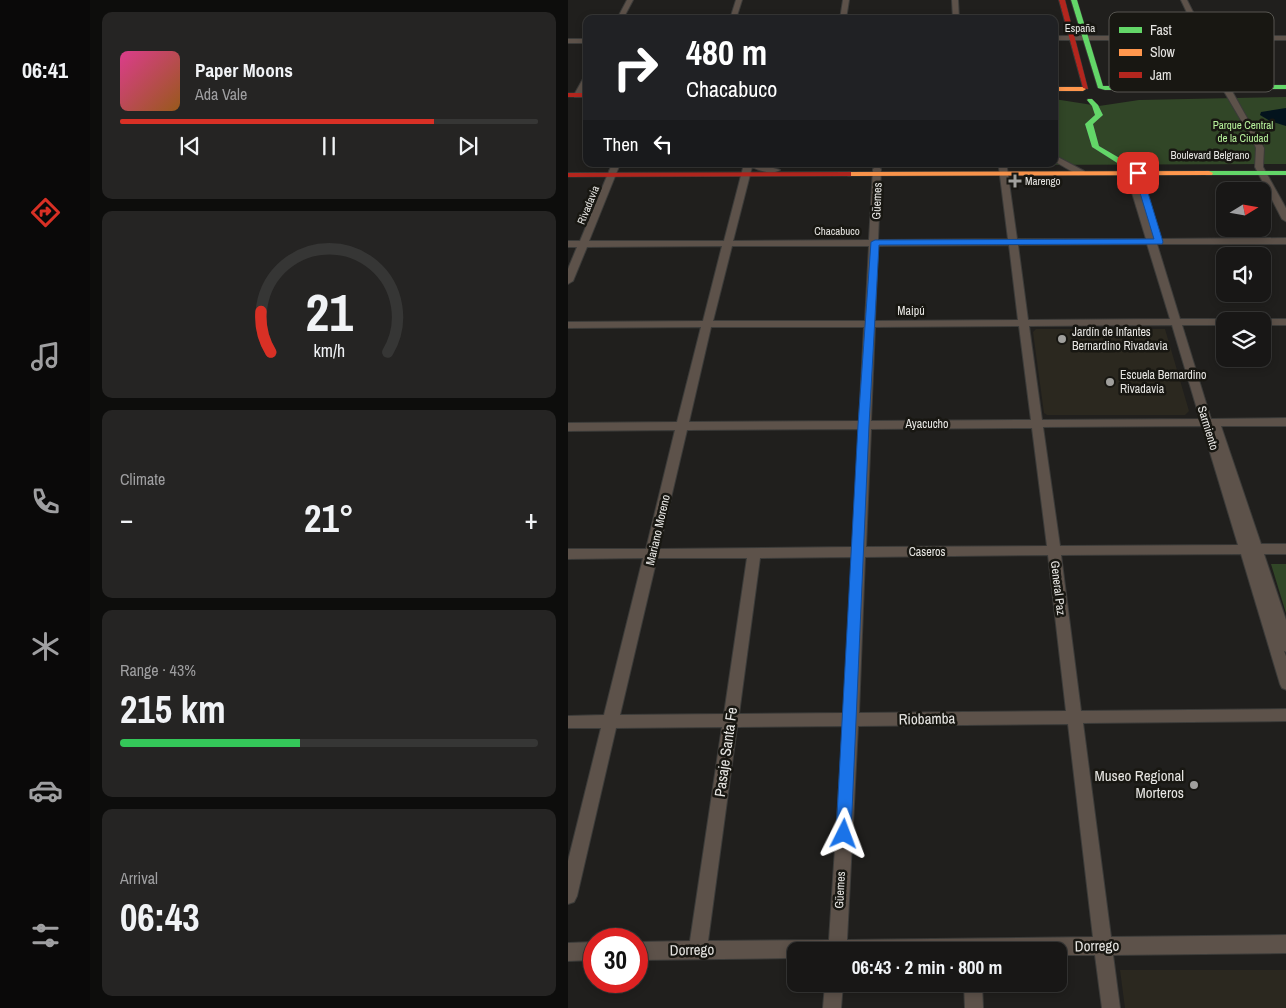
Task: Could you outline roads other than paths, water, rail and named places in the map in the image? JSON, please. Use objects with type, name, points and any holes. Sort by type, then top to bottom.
[{"type":"street","points":[[622,15],[630,0]]},
{"type":"street","points":[[735,15],[739,0]]},
{"type":"street","points":[[844,15],[846,0]]},
{"type":"street","points":[[955,0],[956,15]]},
{"type":"street","points":[[1062,0],[1085,94],[1095,105],[1099,114],[1089,124],[1104,147],[1131,162],[1133,170]]},
{"type":"street","points":[[1074,0],[1102,88]]},
{"type":"street","points":[[1184,0],[1190,12]]},
{"type":"street","name":"España","points":[[1058,38],[1109,38]]},
{"type":"street","points":[[568,40],[583,40]]},
{"type":"street","points":[[568,88],[581,90]]},
{"type":"street","points":[[1102,88],[1109,91]]},
{"type":"street","points":[[1058,95],[1085,94],[1102,88],[1109,88]]},
{"type":"street","points":[[1058,90],[1107,100],[1145,95],[1195,92]]},
{"type":"street","points":[[1095,135],[1097,124],[1106,117],[1102,106],[1113,97],[1112,92]]},
{"type":"street","points":[[1229,92],[1260,148],[1260,170],[1286,219]]},
{"type":"street","points":[[1058,159],[1077,170]]},
{"type":"street","name":"Rivadavia","points":[[568,281],[615,167]]},
{"type":"street","name":"Boulevard Belgrano","points":[[568,176],[749,167],[776,170],[878,171],[1260,170],[1286,172]]},
{"type":"street","name":"Boulevard Belgrano","points":[[749,167],[766,176],[878,171]]},
{"type":"street","name":"Mariano Moreno","points":[[568,896],[727,243],[749,167]]},
{"type":"street","name":"Boulevard Belgrano","points":[[1260,170],[1286,167]]},
{"type":"street","name":"Sarmiento","points":[[1133,170],[1250,550],[1286,684]]},
{"type":"street","name":"Güemes","points":[[837,942],[878,171]]},
{"type":"street","name":"General Paz","points":[[1003,171],[1054,551],[1111,1008]]},
{"type":"street","name":"Chacabuco","points":[[568,244],[1286,241]]},
{"type":"street","name":"Maipú","points":[[568,325],[1216,322]]},
{"type":"street","points":[[1271,322],[1286,322]]},
{"type":"street","name":"Ayacucho","points":[[568,427],[1286,422]]},
{"type":"street","name":"Caseros","points":[[568,554],[1286,549]]},
{"type":"street","name":"Sarmiento","points":[[1250,550],[1286,646]]},
{"type":"street","name":"Pasaje Santa Fe","points":[[698,950],[754,553]]},
{"type":"street","name":"Riobamba","points":[[568,722],[1286,715]]},
{"type":"street","name":"Dorrego","points":[[1067,947],[1286,944]]},
{"type":"street","name":"Dorrego","points":[[648,951],[787,950]]},
{"type":"street","points":[[568,952],[583,951]]},
{"type":"street","points":[[832,1008],[833,992]]},
{"type":"street","points":[[973,992],[974,1008]]},
{"type":"water","points":[[1286,108],[1286,126],[1270,121],[1260,115],[1261,112]]},
{"type":"place","name":"Marengo","points":[[1015,181]]},
{"type":"place","name":"Jardín de Infantes Bernardino Rivadavia","points":[[1062,339]]},
{"type":"place","name":"Escuela Bernardino Rivadavia","points":[[1110,382]]},
{"type":"place","name":"Museo Regional Morteros","points":[[1194,785]]},
{"type":"park label","name":"Parque Central de la Ciudad","points":[[1243,131]]}]
